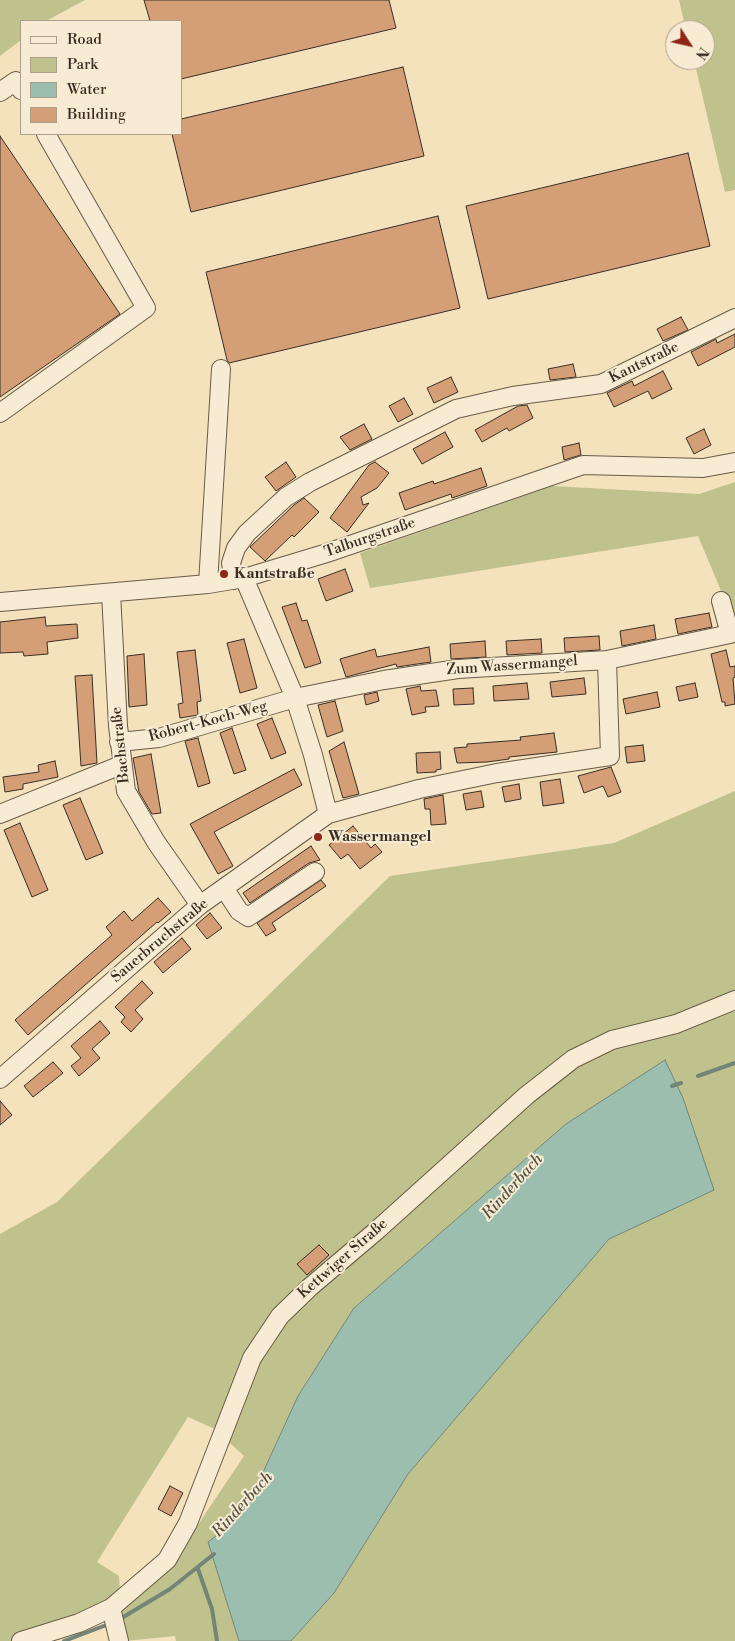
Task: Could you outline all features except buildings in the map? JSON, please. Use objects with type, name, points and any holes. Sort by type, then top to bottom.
[{"type":"street","points":[[0,92],[16,81],[20,88]]},
{"type":"street","points":[[0,413],[146,308],[47,135]]},
{"type":"street","name":"Kantstraße","points":[[239,579],[231,563],[236,548],[247,533],[286,496],[310,482],[456,409],[513,396],[601,384],[735,318]]},
{"type":"street","points":[[208,584],[221,369]]},
{"type":"street","name":"Talburgstraße","points":[[0,602],[208,584],[239,579],[353,544],[582,465],[703,468],[735,462]]},
{"type":"street","points":[[239,579],[295,698],[313,755],[328,814],[420,789],[497,773],[610,756],[607,660]]},
{"type":"street","name":"Bachstraße","points":[[110,593],[119,742],[126,791],[200,905]]},
{"type":"street","name":"Zum Wassermangel","points":[[295,698],[384,680],[458,669],[607,660],[730,634],[721,601]]},
{"type":"street","name":"Robert-Koch-Weg","points":[[119,742],[159,738],[295,698]]},
{"type":"street","points":[[0,814],[121,765]]},
{"type":"street","name":"Sauerbruchstraße","points":[[0,1078],[200,905],[328,814]]},
{"type":"street","points":[[224,888],[239,911],[248,917],[315,872]]},
{"type":"street","name":"Kettwiger Straße","points":[[21,1641],[69,1634],[115,1623],[156,1570],[175,1549],[188,1523],[252,1358],[280,1316],[310,1287],[527,1095],[573,1059],[612,1040],[676,1024],[735,1000]]},
{"type":"green space","points":[[0,0],[85,0],[48,20],[20,20],[20,41],[0,56]]},
{"type":"green space","points":[[679,0],[735,0],[735,190],[725,192],[696,70],[715,70],[715,20],[684,20]]},
{"type":"green space","points":[[735,482],[735,624],[698,536],[370,588],[360,553],[552,486],[699,494]]},
{"type":"green space","points":[[735,791],[735,1641],[291,1641],[334,1593],[408,1474],[609,1239],[714,1190],[653,1068],[566,1124],[354,1308],[298,1396],[254,1492],[227,1527],[208,1542],[239,1641],[176,1641],[175,1636],[125,1641],[122,1611],[52,1641],[0,1641],[0,1234],[57,1202],[390,876],[614,843]],"holes":[[[188,1417],[215,1429],[244,1456],[193,1532],[121,1608],[119,1576],[97,1562]]]},
{"type":"water","points":[[665,1060],[683,1098],[714,1190],[609,1239],[408,1474],[334,1593],[291,1641],[239,1641],[208,1542],[227,1527],[254,1492],[298,1396],[354,1308],[566,1124]]},
{"type":"waterway","name":"Rinderbach","points":[[698,1076],[735,1063]]},
{"type":"waterway","name":"Rinderbach","points":[[672,1086],[681,1083]]},
{"type":"waterway","name":"Rinderbach","points":[[120,1619],[170,1589],[214,1554]]},
{"type":"waterway","points":[[198,1569],[212,1609],[217,1641]]},
{"type":"waterway","name":"Rinderbach","points":[[64,1641],[109,1624]]},
{"type":"place","name":"Kantstraße","points":[[224,574]]},
{"type":"place","name":"Wassermangel","points":[[318,837]]}]
